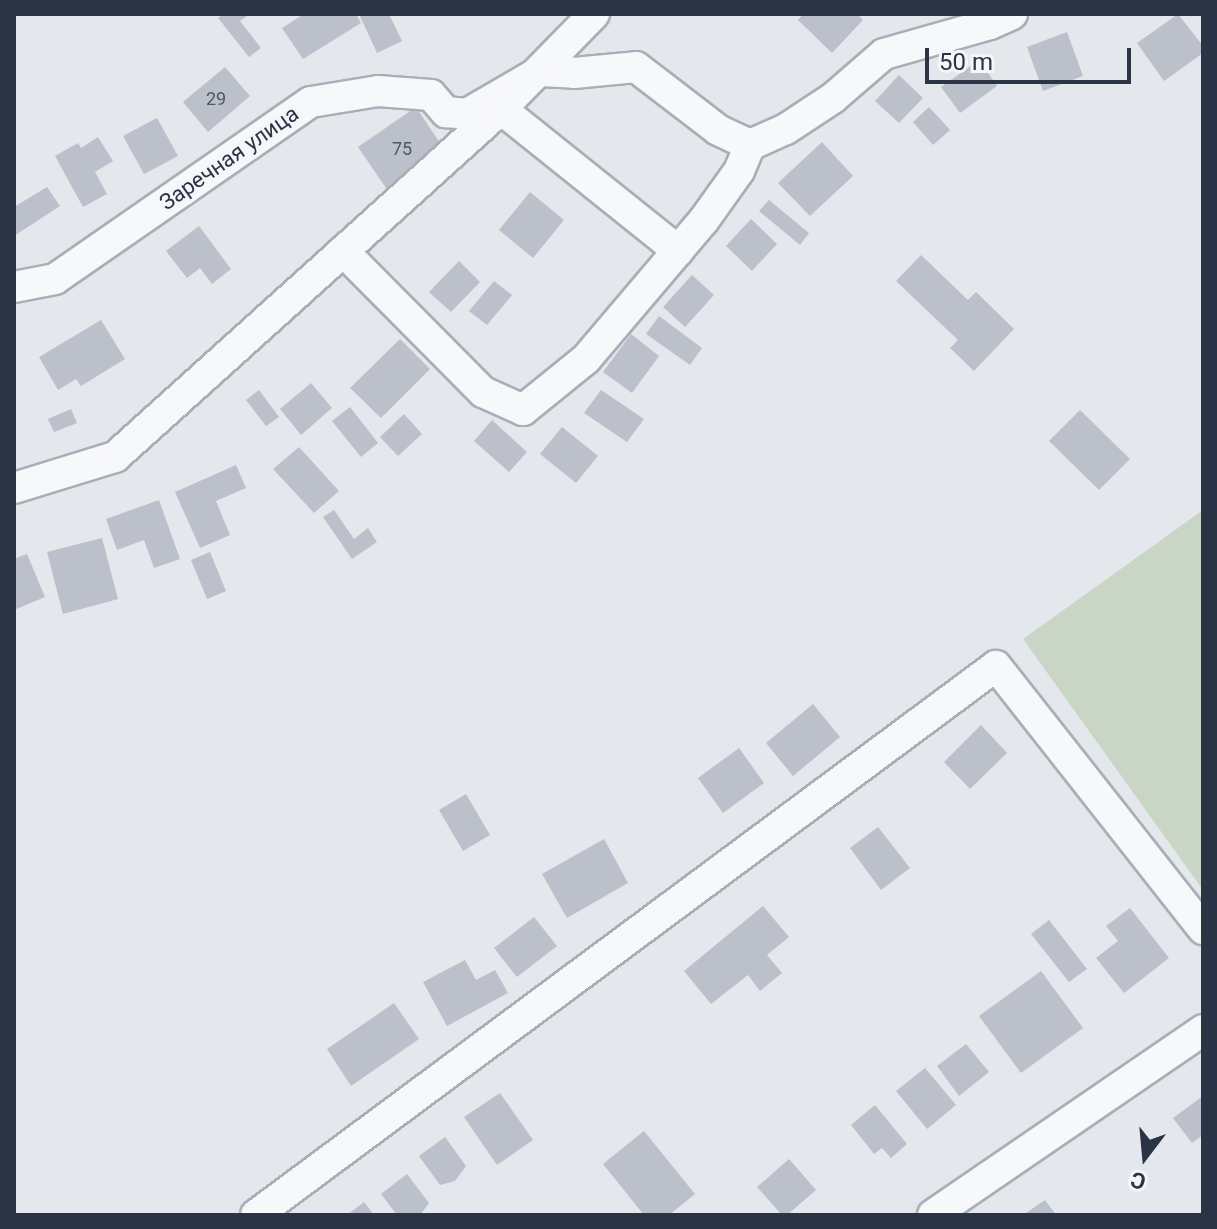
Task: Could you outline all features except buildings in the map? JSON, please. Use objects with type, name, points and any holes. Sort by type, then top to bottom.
[{"type":"street","name":"Заречная улица","points":[[14,488],[115,457],[501,109],[594,14]]},
{"type":"street","points":[[343,251],[483,392],[523,410],[586,359],[678,251],[739,171],[750,145],[786,129],[833,98],[884,54],[977,28],[1012,14]]},
{"type":"street","points":[[541,71],[574,73],[636,67],[718,130],[750,145]]},
{"type":"street","name":"Заречная улица","points":[[14,287],[55,279],[311,102],[378,91],[431,95],[446,112],[467,114],[541,71]]},
{"type":"street","points":[[501,109],[678,251]]},
{"type":"street","points":[[256,1215],[996,666],[1203,929]]},
{"type":"street","points":[[933,1215],[1203,1030]]},
{"type":"green space","points":[[1203,510],[1203,890],[1023,639]]}]
